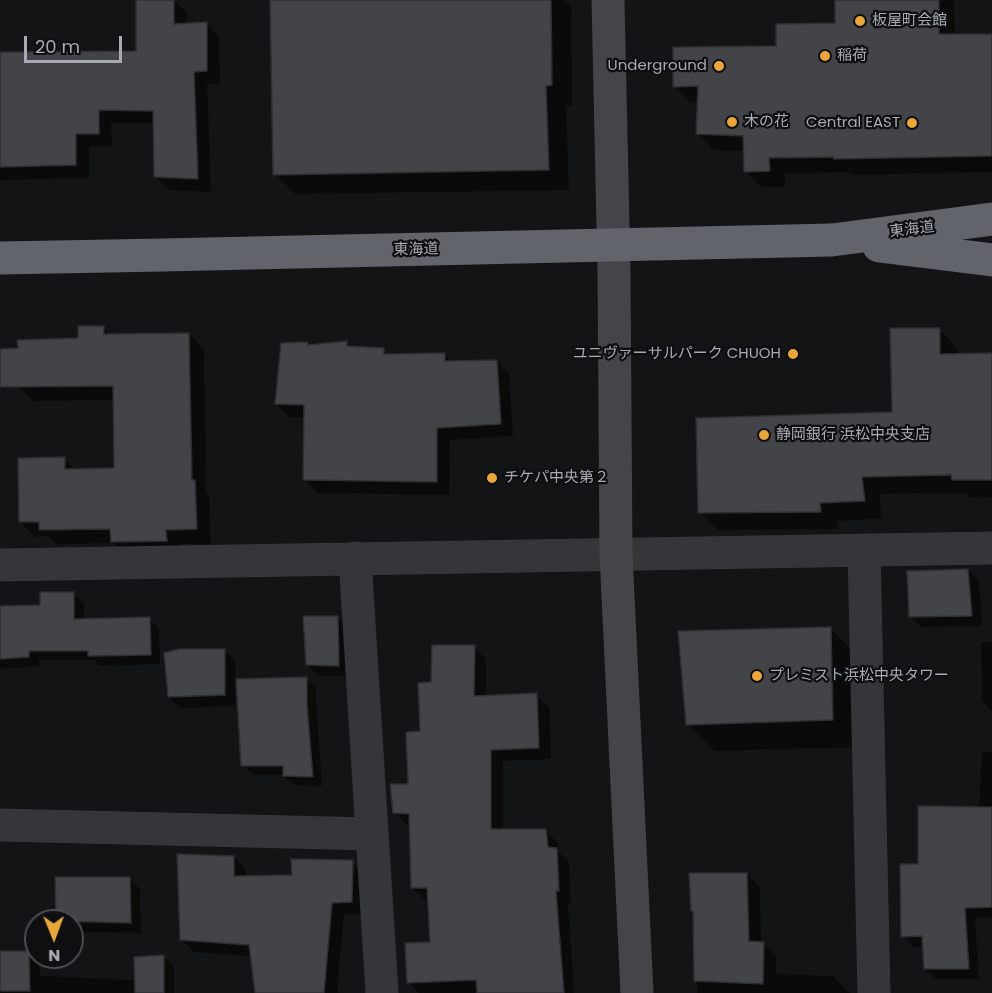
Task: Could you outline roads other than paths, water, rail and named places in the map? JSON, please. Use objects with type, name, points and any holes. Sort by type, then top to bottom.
[{"type":"highway","name":"東海道","points":[[0,258],[832,240],[992,219]]},
{"type":"highway","name":"東海道","points":[[832,240],[992,260]]},
{"type":"street","points":[[608,0],[614,245],[616,554],[637,993]]},
{"type":"street","points":[[0,565],[992,548]]},
{"type":"street","points":[[864,550],[874,993]]},
{"type":"street","points":[[355,558],[382,993]]},
{"type":"street","points":[[0,825],[372,834]]},
{"type":"place","name":"板屋町会館","points":[[860,21]]},
{"type":"place","name":"稲荷","points":[[825,56]]},
{"type":"place","name":"Underground","points":[[719,66]]},
{"type":"place","name":"木の花","points":[[732,122]]},
{"type":"place","name":"Central EAST","points":[[912,123]]},
{"type":"place","name":"ユニヴァーサルパーク CHUOH","points":[[793,354]]},
{"type":"place","name":"静岡銀行 浜松中央支店","points":[[764,435]]},
{"type":"place","name":"チケパ中央第２","points":[[492,478]]},
{"type":"place","name":"プレミスト浜松中央タワー","points":[[757,676]]}]
